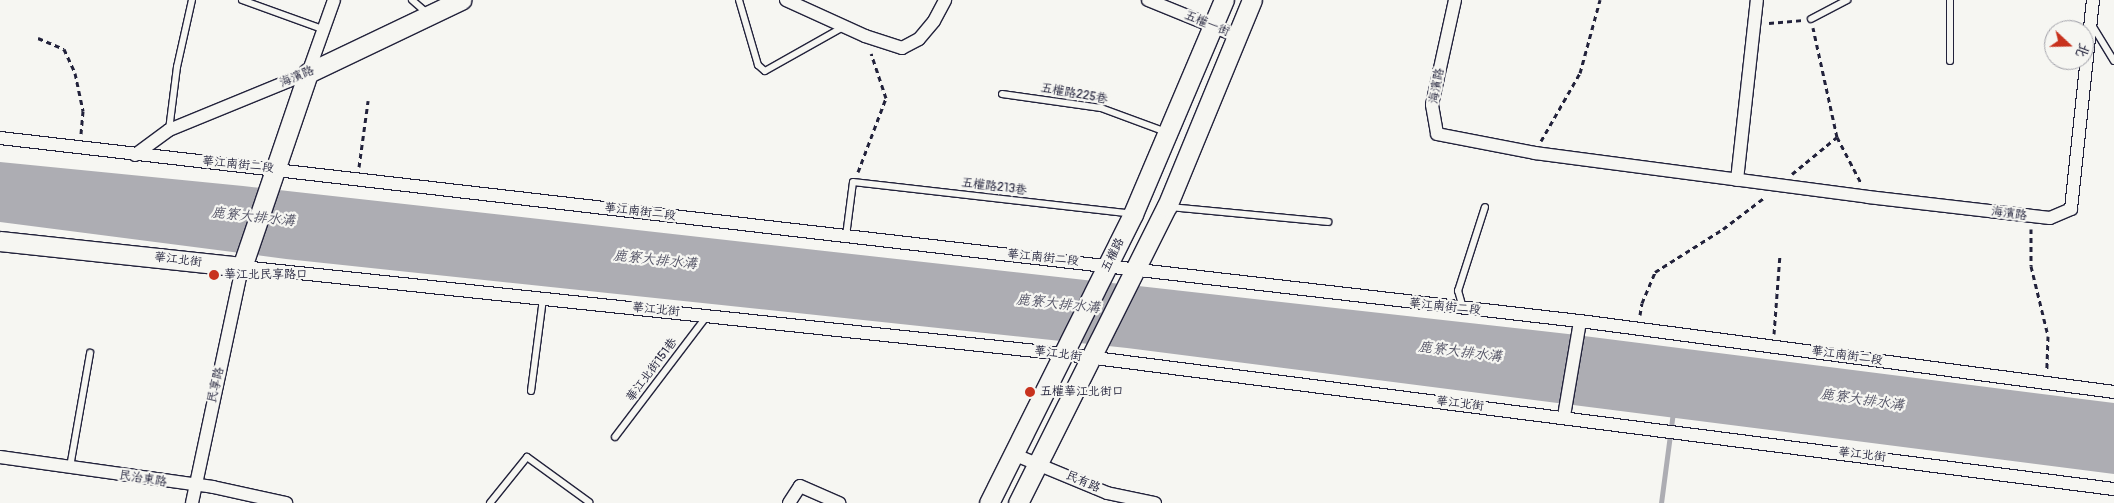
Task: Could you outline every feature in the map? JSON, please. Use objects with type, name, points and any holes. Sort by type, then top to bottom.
[{"type":"street","points":[[242,268],[322,28],[334,0]]},
{"type":"street","name":"海濱路","points":[[136,155],[169,130],[308,73],[461,0]]},
{"type":"street","points":[[786,0],[865,36],[902,48],[919,39],[934,21],[945,0]]},
{"type":"street","name":"五權一街","points":[[1148,0],[1239,37]]},
{"type":"street","name":"五權路","points":[[989,503],[1133,214],[1170,134],[1224,0]]},
{"type":"street","points":[[1018,503],[1094,355],[1167,206],[1239,37],[1252,0]]},
{"type":"street","name":"海濱路","points":[[1455,0],[1432,105],[1437,134],[1535,152],[1737,180],[2030,216],[2050,218],[2071,209],[2086,70]]},
{"type":"street","points":[[1737,180],[1757,0]]},
{"type":"street","name":"海濱路","points":[[2091,20],[2093,0]]},
{"type":"street","name":"華江南街二段","points":[[0,138],[79,150],[275,168],[846,236],[1133,277],[1464,310],[1579,327],[1638,330],[2114,392]]},
{"type":"street","name":"華江北街","points":[[0,241],[707,316],[1066,349],[1094,355],[1564,412],[2114,489]]},
{"type":"street","name":"民享路","points":[[192,503],[193,487],[242,268]]},
{"type":"street","points":[[1564,412],[1579,327]]},
{"type":"street","name":"民有路","points":[[1013,454],[1107,493],[1154,503]]},
{"type":"street","name":"民治東路","points":[[0,457],[193,487],[242,492],[286,503]]},
{"type":"street","points":[[789,503],[800,486],[839,503]]},
{"type":"lane","points":[[169,130],[177,67],[192,0]]},
{"type":"lane","points":[[242,0],[322,28]]},
{"type":"lane","points":[[412,0],[430,15]]},
{"type":"lane","points":[[739,0],[758,64],[765,71],[845,26]]},
{"type":"lane","points":[[1811,19],[1847,0]]},
{"type":"lane","points":[[1950,0],[1950,62]]},
{"type":"lane","points":[[2094,29],[2114,61]]},
{"type":"lane","name":"五權路225巷","points":[[1002,94],[1101,108],[1170,134]]},
{"type":"lane","points":[[846,236],[853,182]]},
{"type":"lane","name":"五權路213巷","points":[[853,182],[1133,214]]},
{"type":"lane","points":[[1167,206],[1328,222]]},
{"type":"lane","points":[[1464,310],[1458,291],[1485,207]]},
{"type":"lane","points":[[531,391],[543,298]]},
{"type":"lane","name":"華江北街151巷","points":[[615,438],[707,316]]},
{"type":"lane","points":[[70,467],[90,354]]},
{"type":"lane","points":[[490,503],[527,457],[589,502]]},
{"type":"path","points":[[1535,152],[1580,73],[1600,0]]},
{"type":"path","points":[[1755,25],[1811,19],[1836,137],[1868,197]]},
{"type":"path","points":[[853,182],[886,98],[865,36]]},
{"type":"path","points":[[38,38],[64,49],[75,73],[83,111],[79,150]]},
{"type":"path","points":[[358,178],[368,101]]},
{"type":"path","points":[[1638,330],[1642,303],[1655,272],[1723,229],[1781,185],[1836,137]]},
{"type":"path","points":[[2030,216],[2031,266],[2048,336],[2047,383]]},
{"type":"path","points":[[1773,347],[1780,254]]},
{"type":"water","name":"鹿寮大排水溝","points":[[0,162],[243,186],[1568,334],[2114,403],[2114,474],[1127,348],[286,259],[0,222]]},
{"type":"waterway","points":[[1661,503],[1673,412]]},
{"type":"place","name":"華江北民享路口","points":[[214,275]]},
{"type":"place","name":"五權華江北街口","points":[[1030,392]]}]
